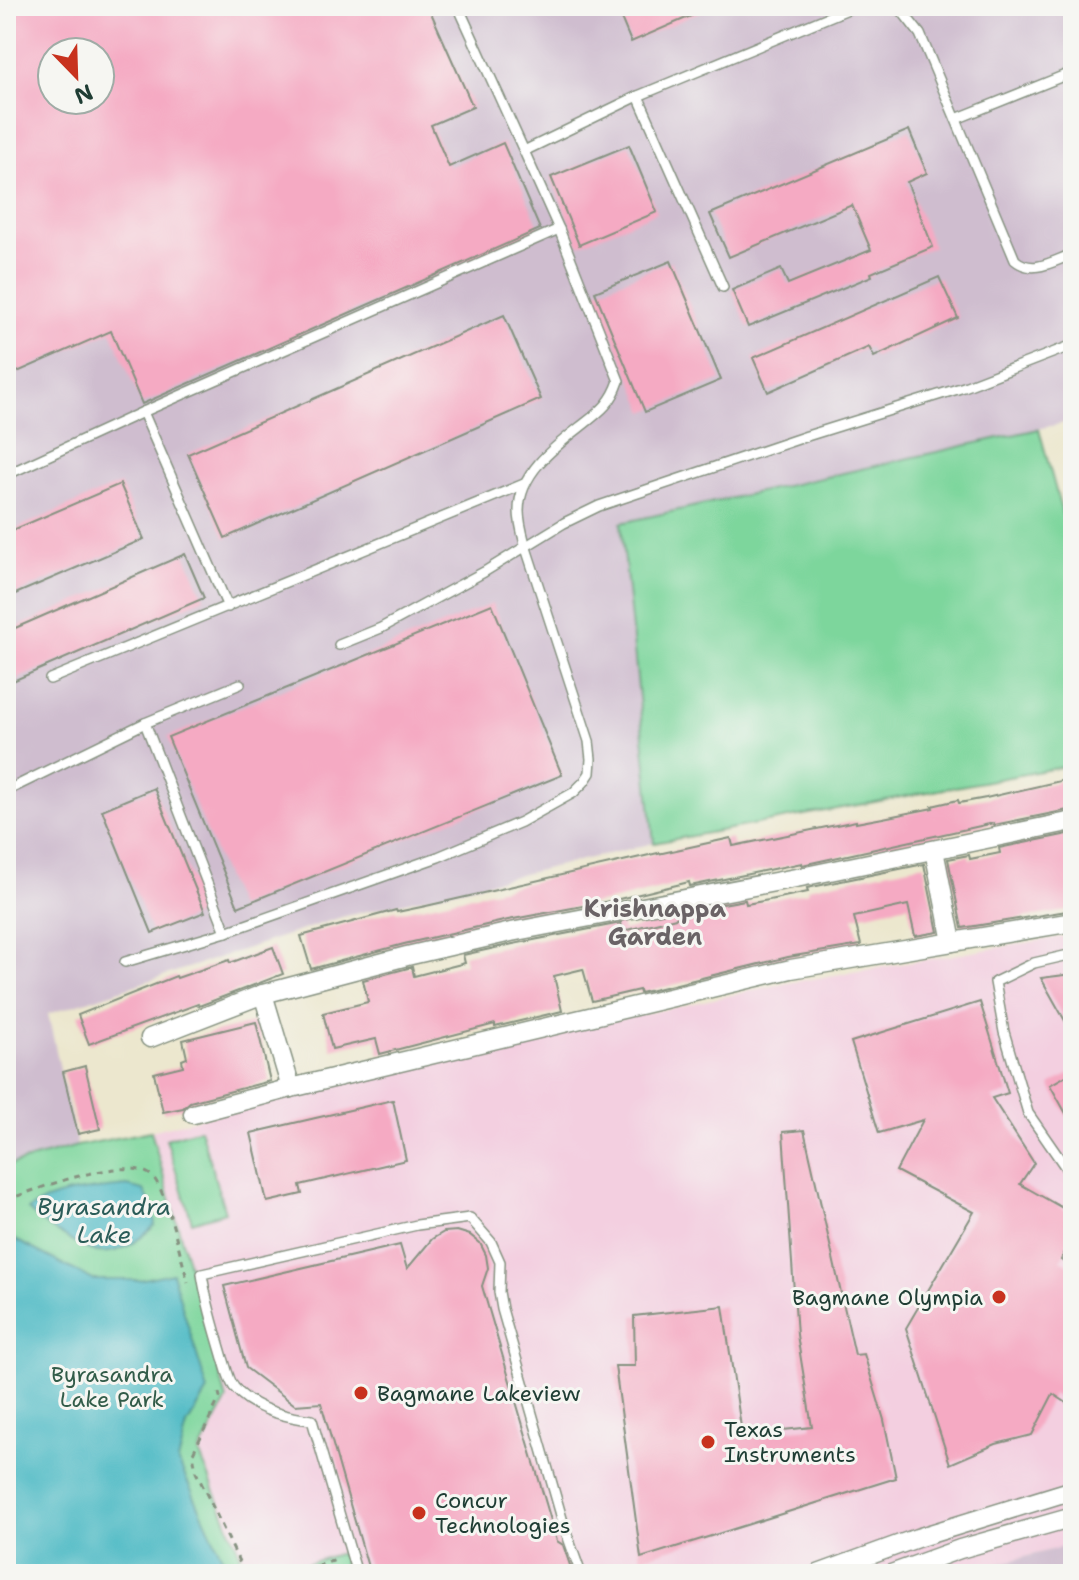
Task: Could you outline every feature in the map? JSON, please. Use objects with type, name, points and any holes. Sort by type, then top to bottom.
[{"type":"street","points":[[150,1038],[263,994],[407,956],[511,932],[1073,821]]},
{"type":"street","points":[[934,850],[952,942]]},
{"type":"street","points":[[193,1114],[791,969],[1073,922]]},
{"type":"street","points":[[263,994],[291,1088]]},
{"type":"street","points":[[818,1574],[917,1538],[1073,1490]]},
{"type":"street","points":[[891,1574],[960,1549],[1073,1517]]},
{"type":"lane","points":[[125,962],[226,932],[480,840],[521,822],[573,793],[590,773],[589,741],[526,548],[519,508],[524,484],[549,452],[602,410],[614,396],[619,381],[559,229],[458,6]]},
{"type":"lane","points":[[524,151],[638,96],[855,6]]},
{"type":"lane","points":[[898,6],[920,34],[1015,260],[1023,267],[1033,268],[1073,254]]},
{"type":"lane","points":[[956,119],[1073,72]]},
{"type":"lane","points":[[638,96],[723,287]]},
{"type":"lane","points":[[6,475],[559,229]]},
{"type":"lane","points":[[339,645],[381,628],[599,506],[964,387],[1073,345]]},
{"type":"lane","points":[[143,412],[228,607]]},
{"type":"lane","points":[[50,679],[524,484]]},
{"type":"lane","points":[[6,791],[145,723],[240,684]]},
{"type":"lane","points":[[145,723],[226,932]]},
{"type":"lane","points":[[1073,954],[1034,963],[995,982],[1004,1032],[1028,1113],[1073,1178]]},
{"type":"lane","points":[[357,1574],[312,1420],[268,1410],[232,1385],[206,1301],[202,1274],[417,1225],[470,1218],[491,1242],[500,1262],[499,1292],[505,1321],[581,1574]]},
{"type":"path","points":[[6,1200],[77,1176],[122,1168],[152,1176],[162,1190],[191,1293]]},
{"type":"path","points":[[216,1382],[220,1397],[193,1458],[196,1472],[245,1574]]},
{"type":"path","points":[[294,1574],[332,1561],[336,1574]]},
{"type":"shaded area","points":[[6,6],[1073,6],[1073,421],[621,523],[654,843],[342,917],[48,1014],[77,1146],[6,1166]]},
{"type":"shaded area","points":[[1073,935],[1073,1544],[961,1574],[346,1574],[341,1553],[274,1574],[248,1574],[199,1452],[227,1400],[151,1131],[400,1067],[782,984]]},
{"type":"shaded area","points":[[1073,1544],[1073,1574],[961,1574]]},
{"type":"green space","points":[[1039,429],[1073,553],[1073,765],[654,843],[621,523]]},
{"type":"green space","points":[[200,1129],[225,1212],[192,1222],[166,1139]]},
{"type":"green space","name":"Byrasandra Lake","points":[[151,1131],[227,1400],[199,1452],[248,1574],[6,1574],[6,1166],[77,1146]]},
{"type":"green space","points":[[341,1553],[346,1574],[274,1574]]},
{"type":"water","name":"Byrasandra Lake","points":[[127,1186],[144,1190],[153,1209],[155,1225],[140,1238],[115,1251],[97,1252],[81,1246],[28,1210],[62,1195]]},
{"type":"water","name":"Byrasandra Lake","points":[[6,1235],[93,1280],[139,1280],[172,1273],[208,1391],[187,1425],[178,1461],[230,1574],[6,1574]]},
{"type":"building","points":[[6,6],[428,6],[473,107],[431,125],[449,167],[503,143],[540,229],[142,404],[111,331],[6,377]]},
{"type":"building","points":[[616,6],[714,6],[631,42]]},
{"type":"building","points":[[909,130],[927,173],[907,182],[933,247],[871,273],[872,276],[748,327],[732,290],[781,269],[788,284],[871,250],[852,205],[729,257],[710,214]]},
{"type":"building","points":[[629,145],[657,212],[579,245],[551,177]]},
{"type":"building","points":[[671,261],[721,380],[645,412],[595,292]]},
{"type":"building","points":[[939,277],[958,318],[874,357],[869,347],[768,392],[753,358]]},
{"type":"building","points":[[504,315],[541,399],[225,538],[188,454]]},
{"type":"building","points":[[120,484],[144,539],[6,598],[6,533]]},
{"type":"building","points":[[185,554],[204,598],[6,684],[6,632]]},
{"type":"building","points":[[492,604],[562,775],[238,907],[168,737]]},
{"type":"building","points":[[1073,778],[1073,809],[802,865],[690,886],[689,882],[615,900],[508,920],[311,969],[301,936],[396,910],[731,838],[733,846],[933,808],[958,800],[959,803],[986,798]]},
{"type":"building","points":[[154,788],[205,912],[152,933],[102,810]]},
{"type":"building","points":[[1073,833],[1073,910],[962,928],[948,859],[969,855],[970,859],[1000,853],[999,848]]},
{"type":"building","points":[[924,864],[938,932],[915,936],[908,905],[854,917],[861,945],[788,957],[640,993],[639,990],[592,1001],[583,969],[554,976],[562,1011],[495,1027],[495,1024],[380,1054],[376,1039],[332,1049],[323,1013],[368,1002],[363,980],[412,967],[414,976],[465,963],[463,955],[513,944],[621,923],[623,931],[696,913],[695,909],[745,900],[746,904],[769,900],[808,892],[807,888]]},
{"type":"building","points":[[273,947],[283,974],[89,1044],[78,1015],[176,976],[229,960],[230,963]]},
{"type":"building","points":[[1073,974],[1073,1035],[1041,978]]},
{"type":"building","name":"Bagmane Olympia","points":[[980,1002],[1008,1093],[992,1098],[1034,1163],[1020,1184],[1073,1214],[1073,1235],[1061,1260],[1073,1267],[1073,1407],[1053,1394],[1032,1435],[996,1444],[950,1464],[906,1328],[974,1212],[896,1171],[923,1120],[879,1133],[851,1042]]},
{"type":"building","points":[[256,1022],[270,1081],[163,1112],[154,1073],[183,1066],[182,1060],[187,1058],[183,1040]]},
{"type":"building","points":[[85,1066],[100,1129],[78,1134],[63,1072]]},
{"type":"building","points":[[1073,1072],[1073,1126],[1050,1085]]},
{"type":"building","points":[[393,1100],[406,1160],[300,1185],[302,1194],[267,1202],[251,1133]]},
{"type":"building","points":[[804,1130],[855,1355],[864,1354],[884,1420],[896,1478],[641,1558],[615,1366],[635,1366],[634,1316],[723,1306],[742,1434],[812,1427],[797,1335],[783,1132]]},
{"type":"building","name":"Bagmane Lakeview","points":[[457,1231],[470,1235],[480,1243],[486,1255],[488,1268],[482,1286],[557,1541],[563,1545],[573,1574],[370,1574],[321,1403],[295,1405],[246,1368],[224,1286],[400,1245],[407,1269],[432,1239],[444,1232]]},
{"type":"place","name":"Bagmane Olympia","points":[[999,1297]]},
{"type":"place","name":"Bagmane Lakeview","points":[[361,1393]]},
{"type":"place","name":"Texas Instruments","points":[[708,1442]]},
{"type":"place","name":"Concur Technologies","points":[[419,1513]]},
{"type":"district","name":"Krishnappa Garden","points":[[655,923]]},
{"type":"park label","name":"Byrasandra Lake Park","points":[[112,1386]]}]
